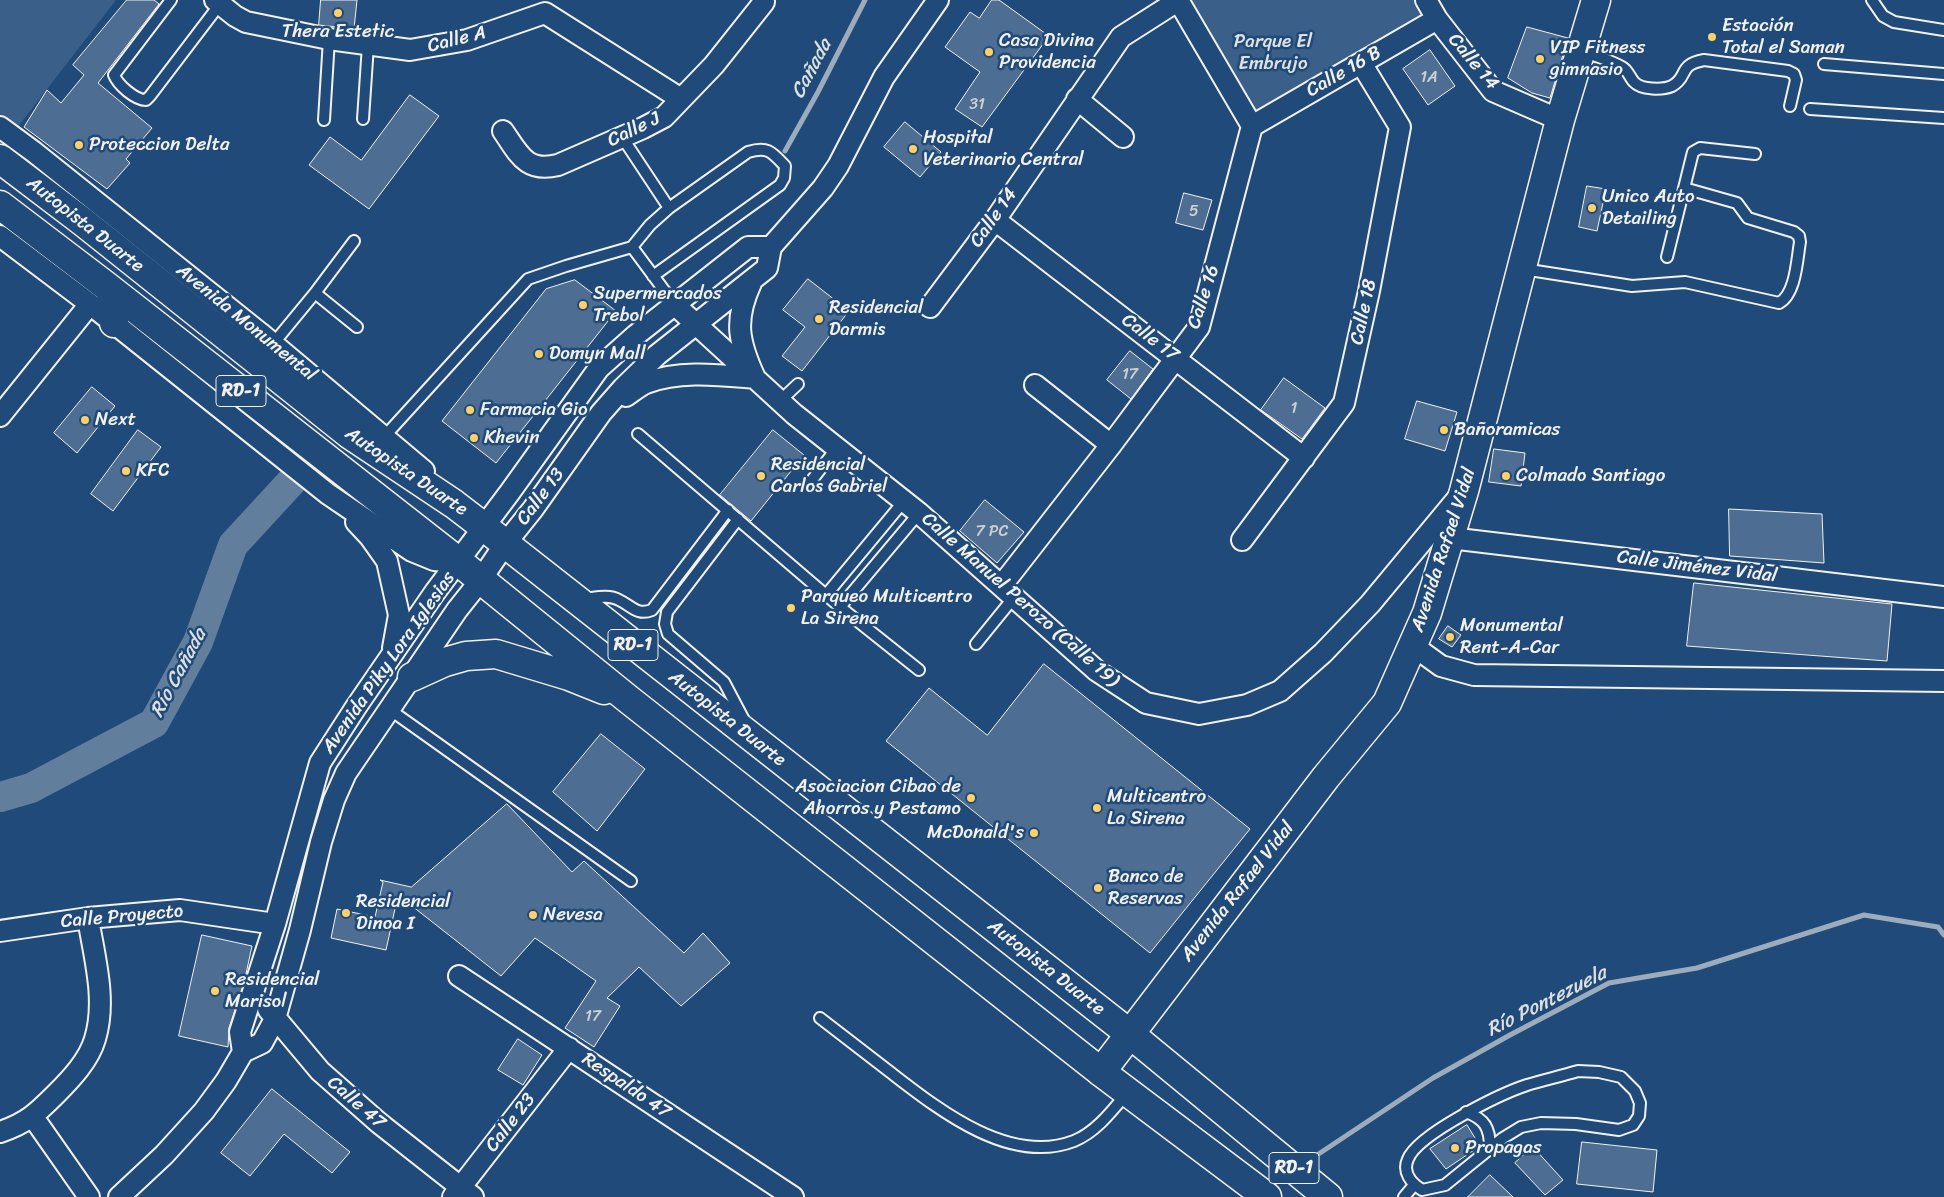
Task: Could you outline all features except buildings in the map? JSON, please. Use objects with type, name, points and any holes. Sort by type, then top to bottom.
[{"type":"main road","name":"Avenida Rafael Vidal","points":[[1101,1072],[1320,785],[1386,703],[1427,613],[1450,538],[1523,269],[1560,120],[1596,0]]},
{"type":"main road","name":"Autopista Duarte","points":[[0,159],[349,434],[454,504],[484,527],[1130,1034],[1328,1197]]},
{"type":"main road","name":"Autopista Duarte","points":[[0,205],[101,297],[153,323],[459,562],[480,581],[628,699],[1101,1072],[1267,1197]]},
{"type":"main road","points":[[101,297],[118,327],[153,323]]},
{"type":"main road","points":[[412,677],[445,662],[466,656],[496,654],[569,676],[628,699]]},
{"type":"street","points":[[601,413],[645,384],[671,378],[698,374],[755,378],[740,334],[739,318],[742,302],[753,279],[767,268],[771,247],[823,188],[838,166],[884,77],[938,0]]},
{"type":"street","points":[[1178,0],[1252,126]]},
{"type":"street","name":"Calle 14","points":[[930,307],[994,220],[1121,37],[1178,0]]},
{"type":"street","name":"Calle 14","points":[[1426,0],[1437,19],[1493,91],[1560,120]]},
{"type":"street","name":"Calle A","points":[[218,2],[235,16],[246,22],[329,39],[410,50],[467,40],[549,7],[588,39],[681,99]]},
{"type":"street","name":"Calle J","points":[[503,131],[521,157],[529,164],[545,168],[558,165],[643,128],[664,117],[714,65],[764,2]]},
{"type":"street","name":"Calle 16 B","points":[[1252,126],[1437,19]]},
{"type":"street","name":"Calle 18","points":[[1242,540],[1344,403],[1369,291],[1400,127],[1361,64]]},
{"type":"street","points":[[1077,99],[1123,137]]},
{"type":"street","name":"Calle 16","points":[[1008,591],[1111,445],[1199,327],[1252,126]]},
{"type":"street","name":"Avenida Monumental","points":[[0,127],[42,158],[273,344],[458,500],[484,527]]},
{"type":"street","name":"Calle 17","points":[[994,220],[1304,458]]},
{"type":"street","points":[[0,416],[101,297],[2,241]]},
{"type":"street","name":"Avenida Piky Lora Iglesias","points":[[243,1052],[240,1032],[254,992],[320,763],[356,707],[435,592],[459,562],[599,368],[636,335],[748,248],[771,247]]},
{"type":"street","name":"Calle 13","points":[[480,581],[505,544],[534,509],[601,413],[623,388],[657,355],[753,279]]},
{"type":"street","name":"Calle Manuel Perozo (Calle 19)","points":[[675,305],[780,402],[836,449],[911,507],[1097,671],[1146,703],[1200,714],[1247,705],[1280,691],[1323,653],[1370,604],[1464,491]]},
{"type":"street","points":[[118,327],[328,494],[412,551],[434,560],[459,562]]},
{"type":"street","points":[[1036,385],[1111,445]]},
{"type":"street","points":[[328,494],[370,536],[387,562],[399,615],[391,656]]},
{"type":"street","name":"Calle Jiménez Vidal","points":[[1450,538],[1944,597]]},
{"type":"street","name":"Avenida Piky Lora Iglesias","points":[[119,1197],[164,1155],[204,1110],[226,1081],[243,1052],[262,1043],[275,1019],[300,930],[321,842],[334,800],[346,773],[457,610],[480,581]]},
{"type":"street","points":[[1412,645],[1441,666],[1474,675],[1944,681]]},
{"type":"street","points":[[356,707],[384,716]]},
{"type":"street","name":"Calle Proyecto","points":[[0,931],[88,918],[180,910],[274,924]]},
{"type":"street","points":[[0,1132],[33,1117],[69,1081],[84,1060],[95,1039],[100,1014],[99,985],[88,918]]},
{"type":"street","name":"Respaldo 47","points":[[459,976],[793,1197]]},
{"type":"street","name":"Calle 47","points":[[254,992],[320,1071],[462,1194]]},
{"type":"street","name":"Calle 23","points":[[462,1194],[569,1048]]},
{"type":"street","points":[[33,1117],[89,1197]]},
{"type":"lane","points":[[171,0],[114,75],[119,84],[141,100],[146,100],[150,96],[218,2]]},
{"type":"lane","points":[[1872,0],[1883,16],[1894,22],[1944,30]]},
{"type":"lane","points":[[324,120],[329,39]]},
{"type":"lane","points":[[363,119],[368,45]]},
{"type":"lane","points":[[1581,51],[1623,67],[1635,83],[1648,87],[1671,86],[1680,80],[1684,70],[1691,62],[1704,60],[1788,71],[1794,74],[1796,80],[1790,106]]},
{"type":"lane","points":[[1824,64],[1944,74]]},
{"type":"lane","points":[[1810,109],[1944,118]]},
{"type":"lane","points":[[622,137],[669,208]]},
{"type":"lane","points":[[1668,257],[1693,152],[1700,148],[1755,154]]},
{"type":"lane","points":[[384,437],[528,279],[632,247],[650,225],[669,208],[748,152],[764,149],[771,151],[786,166],[784,178],[780,185],[653,276]]},
{"type":"lane","points":[[1523,269],[1632,286],[1685,282],[1779,302],[1784,300],[1791,292],[1800,242],[1799,236],[1794,232],[1748,218],[1737,203],[1684,188]]},
{"type":"lane","points":[[273,344],[316,293],[354,241]]},
{"type":"lane","points":[[632,247],[675,305]]},
{"type":"lane","points":[[316,293],[357,327]]},
{"type":"lane","points":[[780,402],[798,384]]},
{"type":"lane","points":[[638,434],[840,607],[919,670]]},
{"type":"lane","points":[[812,480],[836,449]]},
{"type":"lane","points":[[826,595],[911,507]]},
{"type":"lane","points":[[840,607],[911,507]]},
{"type":"lane","points":[[576,600],[612,598],[619,600],[633,610],[646,612],[652,610],[728,510]]},
{"type":"lane","points":[[738,519],[667,612],[665,624],[668,634],[724,682],[754,739]]},
{"type":"lane","points":[[976,644],[1008,591]]},
{"type":"lane","points":[[384,716],[631,881]]},
{"type":"lane","points":[[820,1018],[950,1117],[986,1134],[1015,1144],[1051,1148],[1075,1140],[1103,1121],[1127,1092]]},
{"type":"lane","points":[[1578,1071],[1598,1072],[1622,1077],[1635,1091],[1640,1103],[1639,1116],[1633,1125],[1619,1130],[1576,1124],[1541,1122],[1521,1127],[1502,1138],[1490,1148],[1445,1185],[1422,1190],[1408,1178],[1406,1167],[1408,1159],[1416,1147],[1466,1112],[1526,1086],[1578,1071]]},
{"type":"lane","points":[[1466,1112],[1478,1116],[1483,1121],[1490,1137],[1490,1148]]},
{"type":"lane","points":[[1404,1197],[1414,1185]]},
{"type":"green space","points":[[0,0],[116,0],[17,128],[0,115]]},
{"type":"green space","name":"Parque El Embrujo","points":[[1179,0],[1426,0],[1437,19],[1252,126]]},
{"type":"waterway","name":"Cañada","points":[[785,151],[818,92],[865,0]]},
{"type":"waterway","name":"Río Cañada","points":[[0,797],[31,788],[154,723],[198,642],[233,545],[292,481]]},
{"type":"waterway","name":"Río Pontezuela","points":[[1302,1165],[1433,1078],[1609,983],[1697,968],[1864,915],[1938,927],[1944,935]]},
{"type":"waterway","name":"Río Pontezuela","points":[[1268,1187],[1287,1175]]},
{"type":"place","name":"Thera Estetic","points":[[338,13]]},
{"type":"place","name":"Estación Total el Saman","points":[[1712,37]]},
{"type":"place","name":"Casa Divina Providencia","points":[[989,52]]},
{"type":"place","name":"VIP Fitness gimnasio","points":[[1540,59]]},
{"type":"place","name":"Proteccion Delta","points":[[79,145]]},
{"type":"place","name":"Hospital Veterinario Central","points":[[913,149]]},
{"type":"place","name":"Unico Auto Detailing","points":[[1592,208]]},
{"type":"place","name":"Supermercados Trebol","points":[[583,305]]},
{"type":"place","name":"Residencial Darmis","points":[[819,319]]},
{"type":"place","name":"Domyn Mall","points":[[539,354]]},
{"type":"place","name":"Farmacia Gio","points":[[470,410]]},
{"type":"place","name":"Next","points":[[85,420]]},
{"type":"place","name":"Bañoramicas","points":[[1444,430]]},
{"type":"place","name":"Khevin","points":[[474,438]]},
{"type":"place","name":"KFC","points":[[126,471]]},
{"type":"place","name":"Residencial Carlos Gabriel","points":[[761,476]]},
{"type":"place","name":"Colmado Santiago","points":[[1506,476]]},
{"type":"place","name":"Parqueo Multicentro La Sirena","points":[[791,608]]},
{"type":"place","name":"Monumental Rent-A-Car","points":[[1450,637]]},
{"type":"place","name":"Asociacion Cibao de Ahorros y Pestamo","points":[[971,798]]},
{"type":"place","name":"Multicentro La Sirena","points":[[1097,808]]},
{"type":"place","name":"McDonald's","points":[[1034,833]]},
{"type":"place","name":"Banco de Reservas","points":[[1098,888]]},
{"type":"place","name":"Residencial Dinoa I","points":[[346,913]]},
{"type":"place","name":"Nevesa","points":[[533,915]]},
{"type":"place","name":"Residencial Marisol","points":[[215,991]]},
{"type":"place","name":"Propagas","points":[[1455,1148]]}]
